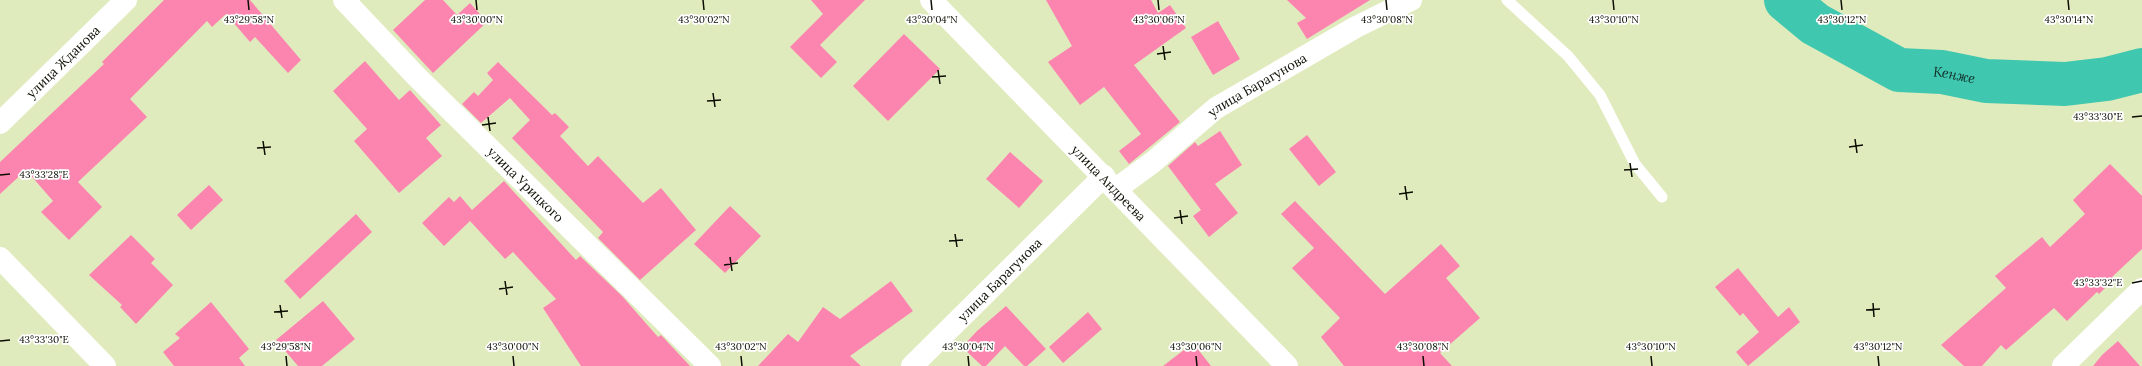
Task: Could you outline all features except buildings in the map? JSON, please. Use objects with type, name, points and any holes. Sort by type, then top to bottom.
[{"type":"street","name":"улица Жданова","points":[[0,123],[126,0]]},
{"type":"street","name":"улица Урицкого","points":[[344,0],[416,76],[710,366]]},
{"type":"street","name":"улица Андреева","points":[[931,0],[1287,366]]},
{"type":"street","name":"улица Барагунова","points":[[912,366],[1110,183],[1153,162],[1216,108],[1356,27],[1411,0]]},
{"type":"street","points":[[0,258],[105,366]]},
{"type":"street","points":[[2063,366],[2142,289]]},
{"type":"lane","points":[[1507,0],[1568,56],[1600,95],[1635,164],[1662,197]]},
{"type":"waterway","name":"Кенже","points":[[1786,0],[1815,24],[1899,70],[1942,72],[1986,81],[2065,84],[2107,79],[2142,70]]}]
